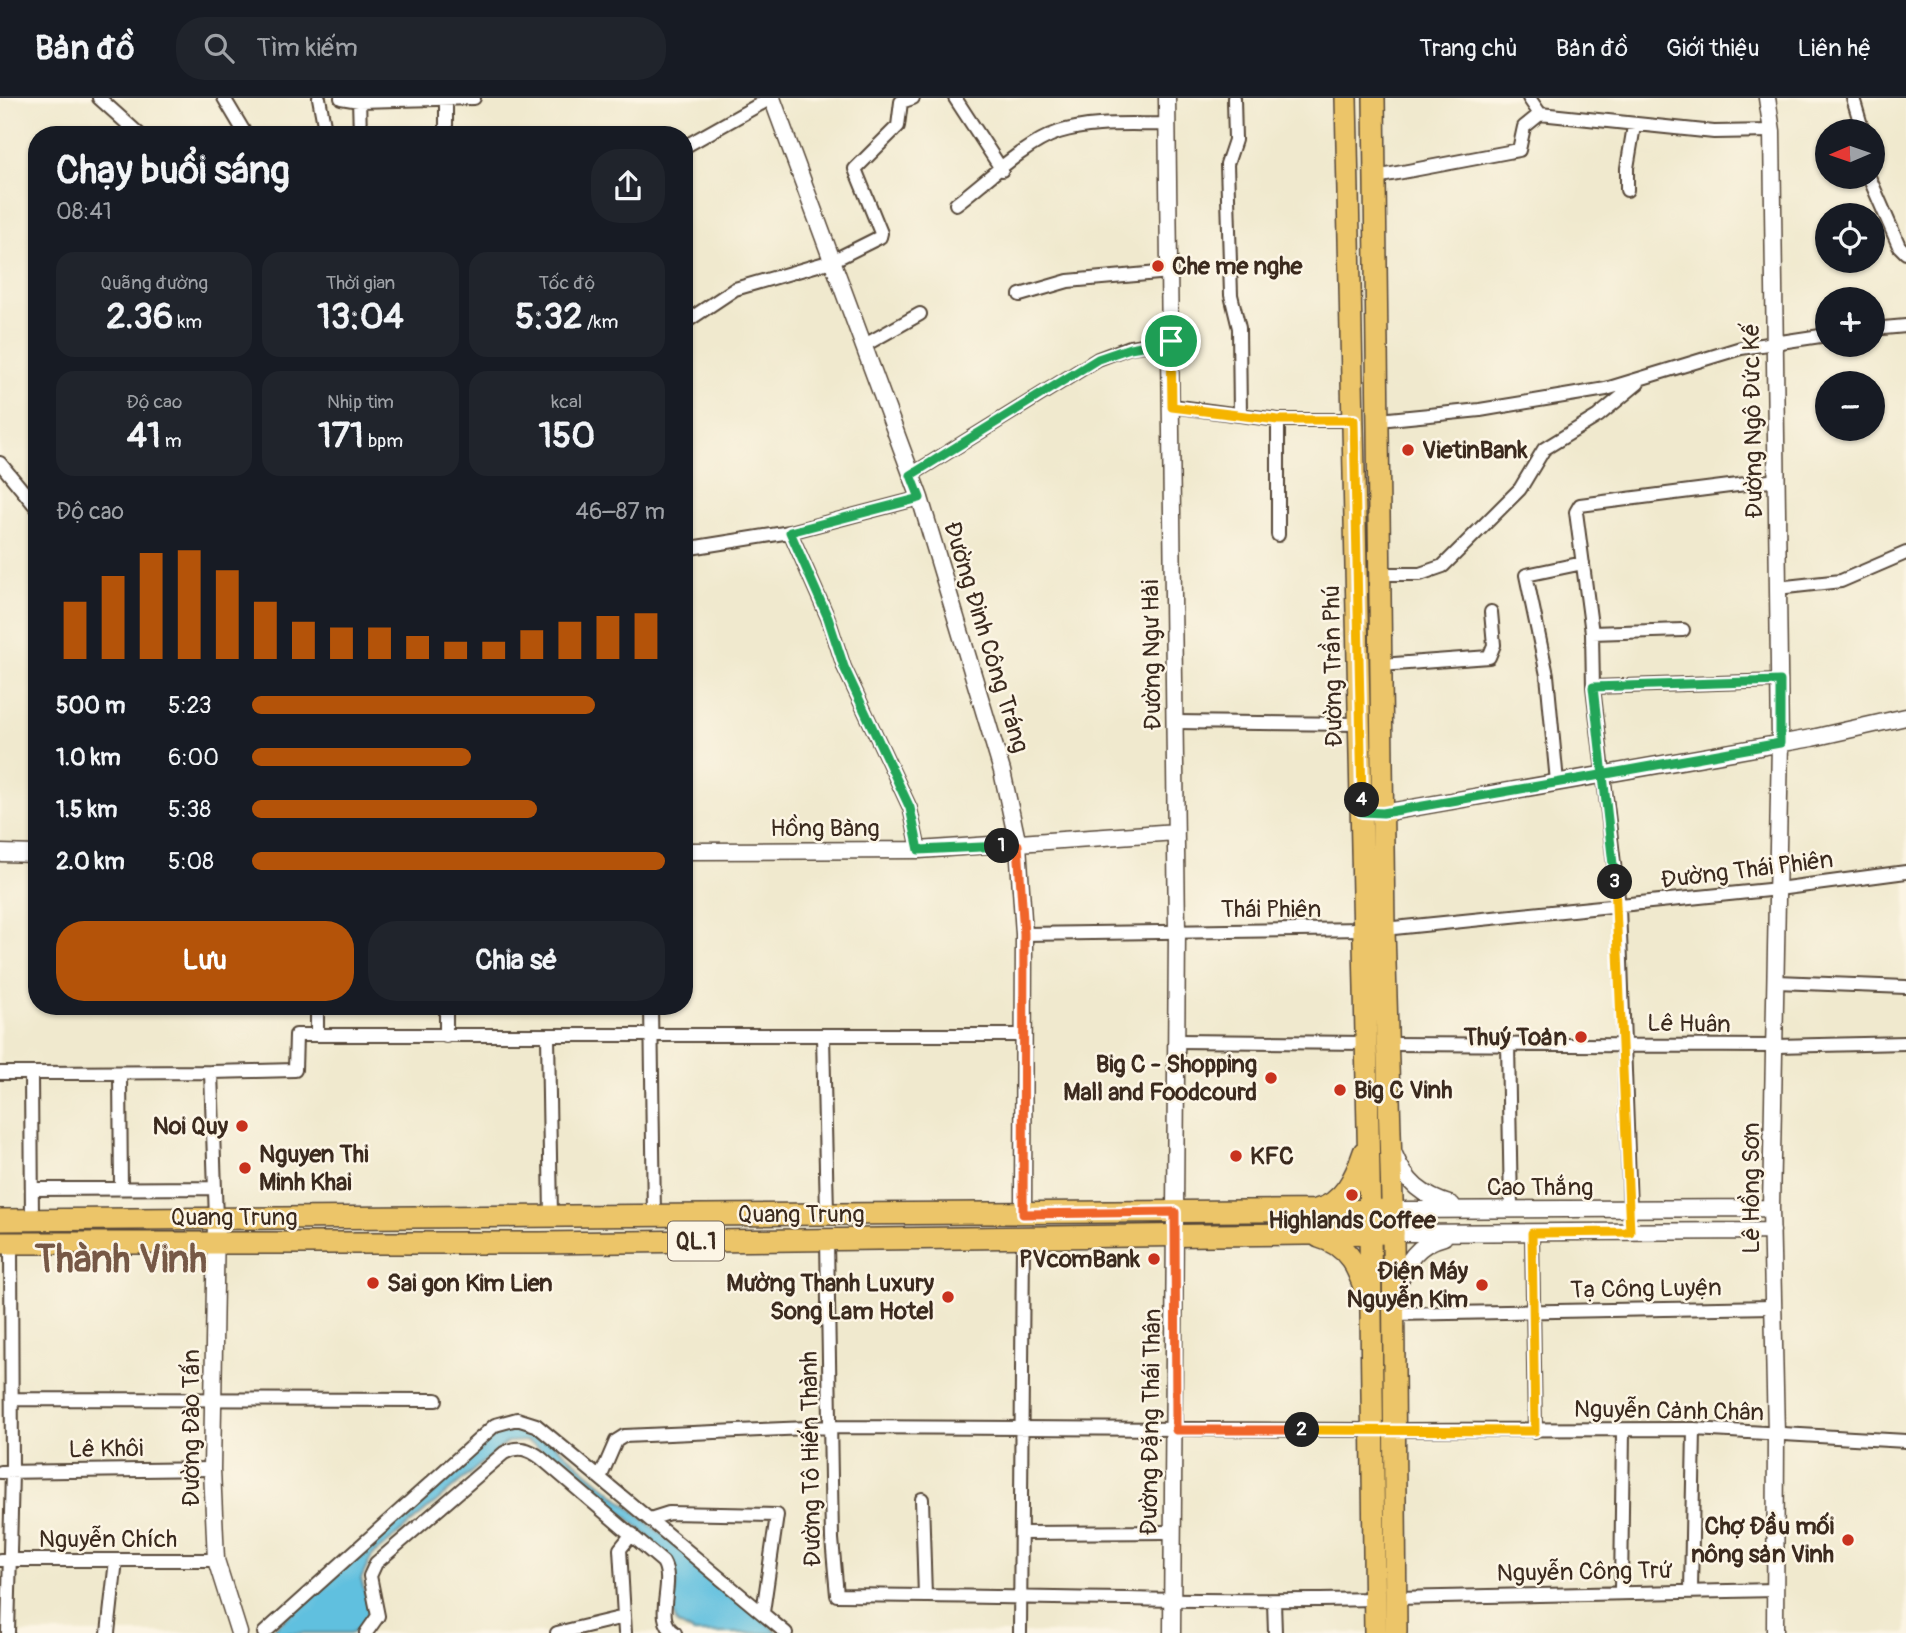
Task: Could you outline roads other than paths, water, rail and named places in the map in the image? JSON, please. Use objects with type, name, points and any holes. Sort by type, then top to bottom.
[{"type":"main road","name":"Đường Trần Phú","points":[[1346,98],[1362,812],[1375,929]]},
{"type":"main road","name":"Đường Trần Phú","points":[[1374,98],[1383,813],[1375,929],[1377,1043],[1390,1144],[1393,1233],[1385,1309]]},
{"type":"main road","points":[[1348,178],[1376,177]]},
{"type":"main road","points":[[1354,420],[1379,419]]},
{"type":"main road","points":[[1362,812],[1383,813]]},
{"type":"main road","name":"Đường Trần Phú","points":[[1377,1043],[1367,1143],[1370,1233],[1385,1309]]},
{"type":"main road","points":[[1308,1211],[1327,1207],[1345,1191],[1359,1167],[1367,1143]]},
{"type":"main road","name":"Quang Trung","points":[[0,1220],[1392,1210]]},
{"type":"main road","points":[[827,1213],[827,1240]]},
{"type":"main road","points":[[1023,1214],[1023,1239]]},
{"type":"main road","points":[[408,1217],[410,1243]]},
{"type":"main road","name":"Quang Trung","points":[[5,1243],[1023,1239],[1393,1233]]},
{"type":"main road","points":[[1307,1234],[1334,1241],[1343,1247],[1385,1309],[1385,1598],[1375,1633]]},
{"type":"main road","points":[[1385,1598],[1396,1633]]},
{"type":"street","points":[[99,98],[130,126]]},
{"type":"street","points":[[224,98],[241,126]]},
{"type":"street","points":[[319,98],[324,126]]},
{"type":"street","points":[[341,98],[474,98]]},
{"type":"street","points":[[693,142],[771,98]]},
{"type":"street","name":"Đường Đinh Công Tráng","points":[[771,98],[920,498],[1001,767],[1018,845],[1024,934],[1023,1214]]},
{"type":"street","points":[[693,317],[735,289],[832,261],[881,236],[855,169],[898,126],[901,102],[912,98]]},
{"type":"street","points":[[955,98],[1002,170]]},
{"type":"street","name":"Đường Ngư Hải","points":[[1167,98],[1177,931],[1175,1212]]},
{"type":"street","points":[[1234,98],[1235,140],[1227,164],[1231,295],[1239,327],[1240,415]]},
{"type":"street","points":[[1529,98],[1539,114]]},
{"type":"street","name":"Đường Ngô Đức Kế","points":[[1767,98],[1772,131],[1780,743]]},
{"type":"street","points":[[1853,98],[1859,119]]},
{"type":"street","points":[[446,99],[446,126]]},
{"type":"street","points":[[359,100],[360,126]]},
{"type":"street","points":[[1376,177],[1519,150],[1526,124],[1539,114],[1634,126],[1714,132],[1772,131]]},
{"type":"street","points":[[956,204],[1038,142],[1059,132],[1086,127],[1168,124]]},
{"type":"street","points":[[1627,190],[1627,168],[1634,126]]},
{"type":"street","points":[[1874,189],[1899,246],[1906,253]]},
{"type":"street","points":[[1020,295],[1068,281],[1170,272]]},
{"type":"street","points":[[863,346],[920,314]]},
{"type":"street","points":[[1885,328],[1906,326]]},
{"type":"street","points":[[1379,419],[1480,410],[1606,389],[1741,348],[1815,337]]},
{"type":"street","points":[[911,475],[1098,359],[1130,348],[1171,341]]},
{"type":"street","points":[[1380,573],[1420,574],[1443,566],[1520,489],[1544,449],[1598,416],[1642,379]]},
{"type":"street","points":[[1172,407],[1278,420],[1354,420]]},
{"type":"street","points":[[1278,420],[1278,536]]},
{"type":"street","points":[[0,463],[28,497]]},
{"type":"street","points":[[1630,1232],[1621,1044],[1619,906],[1602,775],[1593,687],[1592,634],[1576,512],[1580,505],[1777,480]]},
{"type":"street","points":[[693,547],[790,532],[920,498]]},
{"type":"street","points":[[790,532],[828,618],[844,667],[910,808],[919,850]]},
{"type":"street","points":[[1777,588],[1841,580],[1906,553]]},
{"type":"street","points":[[1557,782],[1547,675],[1526,575],[1583,563]]},
{"type":"street","points":[[1381,665],[1489,657],[1494,645],[1491,612]]},
{"type":"street","points":[[1592,634],[1683,630]]},
{"type":"street","points":[[1593,687],[1780,681]]},
{"type":"street","points":[[1383,813],[1780,743],[1906,717]]},
{"type":"street","points":[[1175,722],[1361,724]]},
{"type":"street","name":"Lê Hồng Sơn","points":[[1775,1633],[1776,1434],[1771,1208],[1780,743]]},
{"type":"street","name":"Hồng Bàng","points":[[693,851],[919,850],[1176,832]]},
{"type":"street","points":[[0,853],[28,853]]},
{"type":"street","name":"Đường Thái Phiên","points":[[1375,929],[1778,889],[1906,872]]},
{"type":"street","name":"Thái Phiên","points":[[1024,934],[1375,929]]},
{"type":"street","points":[[1777,982],[1906,988]]},
{"type":"street","points":[[317,1015],[317,1035]]},
{"type":"street","points":[[446,1015],[446,1035]]},
{"type":"street","points":[[651,1015],[654,1215]]},
{"type":"street","points":[[0,1073],[295,1070],[296,1035],[1023,1035]]},
{"type":"street","points":[[548,1036],[551,1216]]},
{"type":"street","points":[[823,1036],[827,1213]]},
{"type":"street","name":"Lê Huân","points":[[1177,1041],[1776,1046],[1906,1043]]},
{"type":"street","points":[[1508,1044],[1511,1209]]},
{"type":"street","points":[[211,1072],[216,1220]]},
{"type":"street","points":[[31,1073],[32,1220]]},
{"type":"street","points":[[120,1073],[121,1189]]},
{"type":"street","points":[[1390,1144],[1407,1181],[1424,1195],[1467,1210],[1467,1232]]},
{"type":"street","points":[[33,1189],[214,1188]]},
{"type":"street","name":"Cao Thắng","points":[[1392,1210],[1771,1208]]},
{"type":"street","name":"Đường Đặng Thái Thân","points":[[1172,1633],[1176,1430],[1175,1212]]},
{"type":"street","name":"Đường Đào Tấn","points":[[216,1220],[212,1469],[216,1560],[239,1633]]},
{"type":"street","points":[[1393,1233],[1772,1231]]},
{"type":"street","points":[[1385,1309],[1414,1253],[1438,1239],[1467,1232]]},
{"type":"street","points":[[1532,1233],[1535,1431]]},
{"type":"street","points":[[1020,1633],[1023,1239]]},
{"type":"street","name":"Đường Tô Hiến Thành","points":[[827,1240],[832,1539],[837,1595],[1020,1596],[1172,1602]]},
{"type":"street","points":[[5,1243],[6,1352],[12,1399],[6,1472],[8,1633]]},
{"type":"street","name":"Tạ Công Luyện","points":[[1385,1309],[1534,1312],[1773,1307]]},
{"type":"street","points":[[12,1399],[436,1400]]},
{"type":"street","points":[[264,1633],[502,1422],[525,1420],[536,1425],[786,1633]]},
{"type":"street","name":"Nguyễn Cảnh Chân","points":[[600,1478],[615,1441],[621,1437],[831,1427],[1535,1431],[1694,1429],[1906,1441]]},
{"type":"street","points":[[1691,1590],[1694,1429]]},
{"type":"street","points":[[1621,1591],[1623,1430]]},
{"type":"street","points":[[366,1633],[377,1616],[370,1576],[376,1563],[509,1450],[530,1450],[541,1458],[632,1534],[667,1570],[664,1619],[667,1627],[675,1633]]},
{"type":"street","name":"Lê Khôi","points":[[6,1472],[212,1469]]},
{"type":"street","points":[[922,1499],[925,1595]]},
{"type":"street","points":[[650,1519],[669,1513],[777,1515],[763,1612]]},
{"type":"street","points":[[1022,1533],[1172,1532]]},
{"type":"street","points":[[625,1633],[620,1549],[632,1534]]},
{"type":"street","name":"Nguyễn Chích","points":[[5,1560],[216,1560]]},
{"type":"street","points":[[108,1633],[116,1560]]},
{"type":"street","name":"Nguyễn Công Trứ","points":[[1172,1602],[1774,1590]]},
{"type":"street","points":[[1274,1601],[1275,1633]]},
{"type":"street","points":[[557,1633],[624,1617]]},
{"type":"water","points":[[522,1424],[535,1428],[779,1633],[694,1633],[677,1624],[673,1609],[675,1574],[665,1554],[610,1504],[535,1445],[526,1441],[507,1442],[372,1556],[361,1579],[370,1611],[362,1627],[351,1633],[269,1633],[502,1429]]},
{"type":"place","name":"Che me nghe","points":[[1158,266]]},
{"type":"place","name":"VietinBank","points":[[1408,450]]},
{"type":"place","name":"Thuý Toản","points":[[1581,1037]]},
{"type":"place","name":"Big C - Shopping Mall and Foodcourd","points":[[1271,1078]]},
{"type":"place","name":"Big C Vinh","points":[[1340,1090]]},
{"type":"place","name":"Noi Quy","points":[[242,1126]]},
{"type":"place","name":"KFC","points":[[1236,1156]]},
{"type":"place","name":"Nguyen Thi Minh Khai","points":[[245,1168]]},
{"type":"place","name":"Highlands Coffee","points":[[1352,1195]]},
{"type":"place","name":"PVcomBank","points":[[1154,1259]]},
{"type":"place","name":"Sai gon Kim Lien","points":[[373,1283]]},
{"type":"place","name":"Điện Máy Nguyễn Kim","points":[[1482,1285]]},
{"type":"place","name":"Mường Thanh Luxury Song Lam Hotel","points":[[948,1297]]},
{"type":"place","name":"Chợ Đầu mối nông sản Vinh","points":[[1848,1540]]},
{"type":"district","name":"Thành Vinh","points":[[121,1260]]}]
